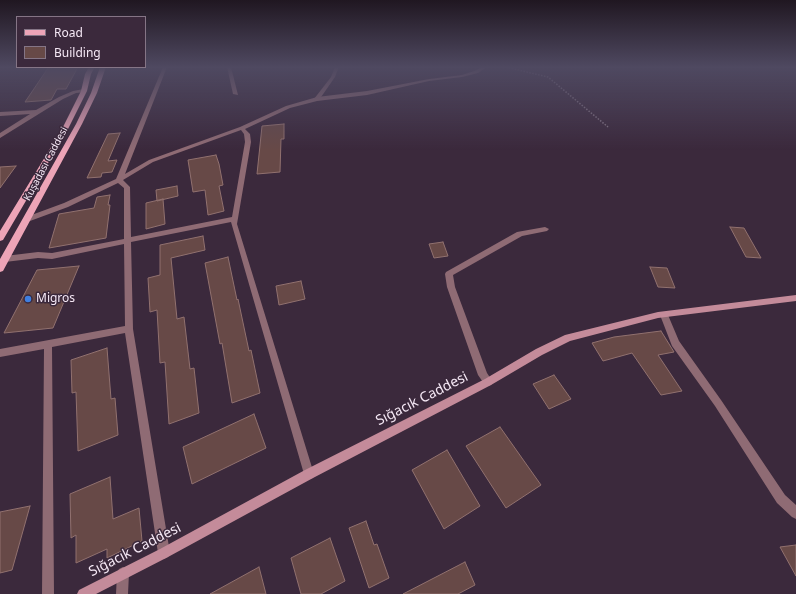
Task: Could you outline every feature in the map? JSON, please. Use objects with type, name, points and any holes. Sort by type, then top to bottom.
[{"type":"main road","name":"Kuşadası Caddesi","points":[[0,238],[64,129],[82,95]]},
{"type":"main road","name":"Kuşadası Caddesi","points":[[0,268],[28,219],[93,95]]},
{"type":"main road","name":"Sığacık Caddesi","points":[[83,594],[164,553],[310,474],[488,382],[539,352],[568,338],[664,315],[796,298]]},
{"type":"street","points":[[0,136],[37,112],[70,95]]},
{"type":"street","points":[[119,180],[154,95]]},
{"type":"street","points":[[317,99],[320,95]]},
{"type":"street","points":[[28,219],[66,206],[119,180],[151,161],[193,144],[242,128],[288,107],[317,99],[353,95]]},
{"type":"street","points":[[0,114],[37,112]]},
{"type":"street","points":[[242,128],[247,134],[248,142],[234,224],[310,474]]},
{"type":"street","points":[[119,180],[127,187],[129,329],[164,553]]},
{"type":"street","points":[[5,259],[38,255],[52,256],[128,242],[235,219]]},
{"type":"street","points":[[488,382],[483,375],[451,287],[449,274],[520,234],[545,229]]},
{"type":"street","points":[[664,315],[675,343],[718,403],[781,499],[796,513]]},
{"type":"street","points":[[0,353],[129,329]]},
{"type":"street","points":[[48,344],[48,594]]},
{"type":"street","points":[[122,594],[123,573]]},
{"type":"path","points":[[569,95],[608,127]]},
{"type":"building","points":[[30,95],[54,95],[51,100],[25,102]]},
{"type":"building","points":[[284,124],[284,139],[281,139],[280,172],[257,174],[262,126]]},
{"type":"building","points":[[120,133],[108,161],[117,160],[112,172],[102,173],[101,177],[87,178],[108,134]]},
{"type":"building","points":[[216,155],[223,185],[219,186],[224,211],[208,215],[205,190],[193,192],[188,160]]},
{"type":"building","points":[[16,166],[0,188],[0,167]]},
{"type":"building","points":[[177,186],[178,196],[157,201],[156,190]]},
{"type":"building","points":[[110,195],[106,238],[49,248],[59,214],[94,208],[97,197]]},
{"type":"building","points":[[163,199],[165,224],[146,229],[146,203]]},
{"type":"building","points":[[730,227],[744,228],[761,258],[746,257]]},
{"type":"building","points":[[203,236],[205,250],[171,258],[177,319],[184,317],[190,369],[194,368],[199,413],[169,424],[165,362],[160,363],[157,310],[150,312],[148,278],[160,275],[160,245]]},
{"type":"building","points":[[443,242],[448,256],[434,258],[429,244]]},
{"type":"building","points":[[228,257],[260,393],[232,403],[222,343],[220,344],[205,263]]},
{"type":"building","points":[[79,266],[53,328],[4,333],[37,270]]},
{"type":"building","points":[[650,267],[667,268],[675,288],[658,287]]},
{"type":"building","points":[[301,281],[305,299],[279,305],[276,286]]},
{"type":"building","points":[[661,331],[674,352],[658,355],[682,391],[661,395],[632,353],[603,361],[592,343],[614,337]]},
{"type":"building","points":[[107,348],[111,399],[115,398],[118,435],[78,451],[76,392],[72,393],[71,360]]},
{"type":"building","points":[[554,375],[571,399],[549,409],[533,384]]},
{"type":"building","points":[[254,414],[266,448],[192,484],[183,447]]},
{"type":"building","points":[[500,427],[541,485],[506,508],[466,446]]},
{"type":"building","points":[[447,450],[480,506],[444,529],[412,470]]},
{"type":"building","points":[[110,477],[113,519],[139,508],[142,541],[107,558],[107,549],[76,563],[76,535],[71,538],[70,494]]},
{"type":"building","points":[[30,506],[12,570],[0,573],[0,512]]},
{"type":"building","points":[[366,521],[374,545],[377,544],[389,578],[369,588],[349,528]]},
{"type":"building","points":[[330,538],[345,581],[321,594],[301,594],[291,558]]},
{"type":"building","points":[[796,545],[796,576],[780,547]]},
{"type":"building","points":[[465,562],[475,585],[458,594],[403,594]]},
{"type":"building","points":[[259,567],[266,594],[210,594]]},
{"type":"place","name":"Migros","points":[[28,299]]}]
